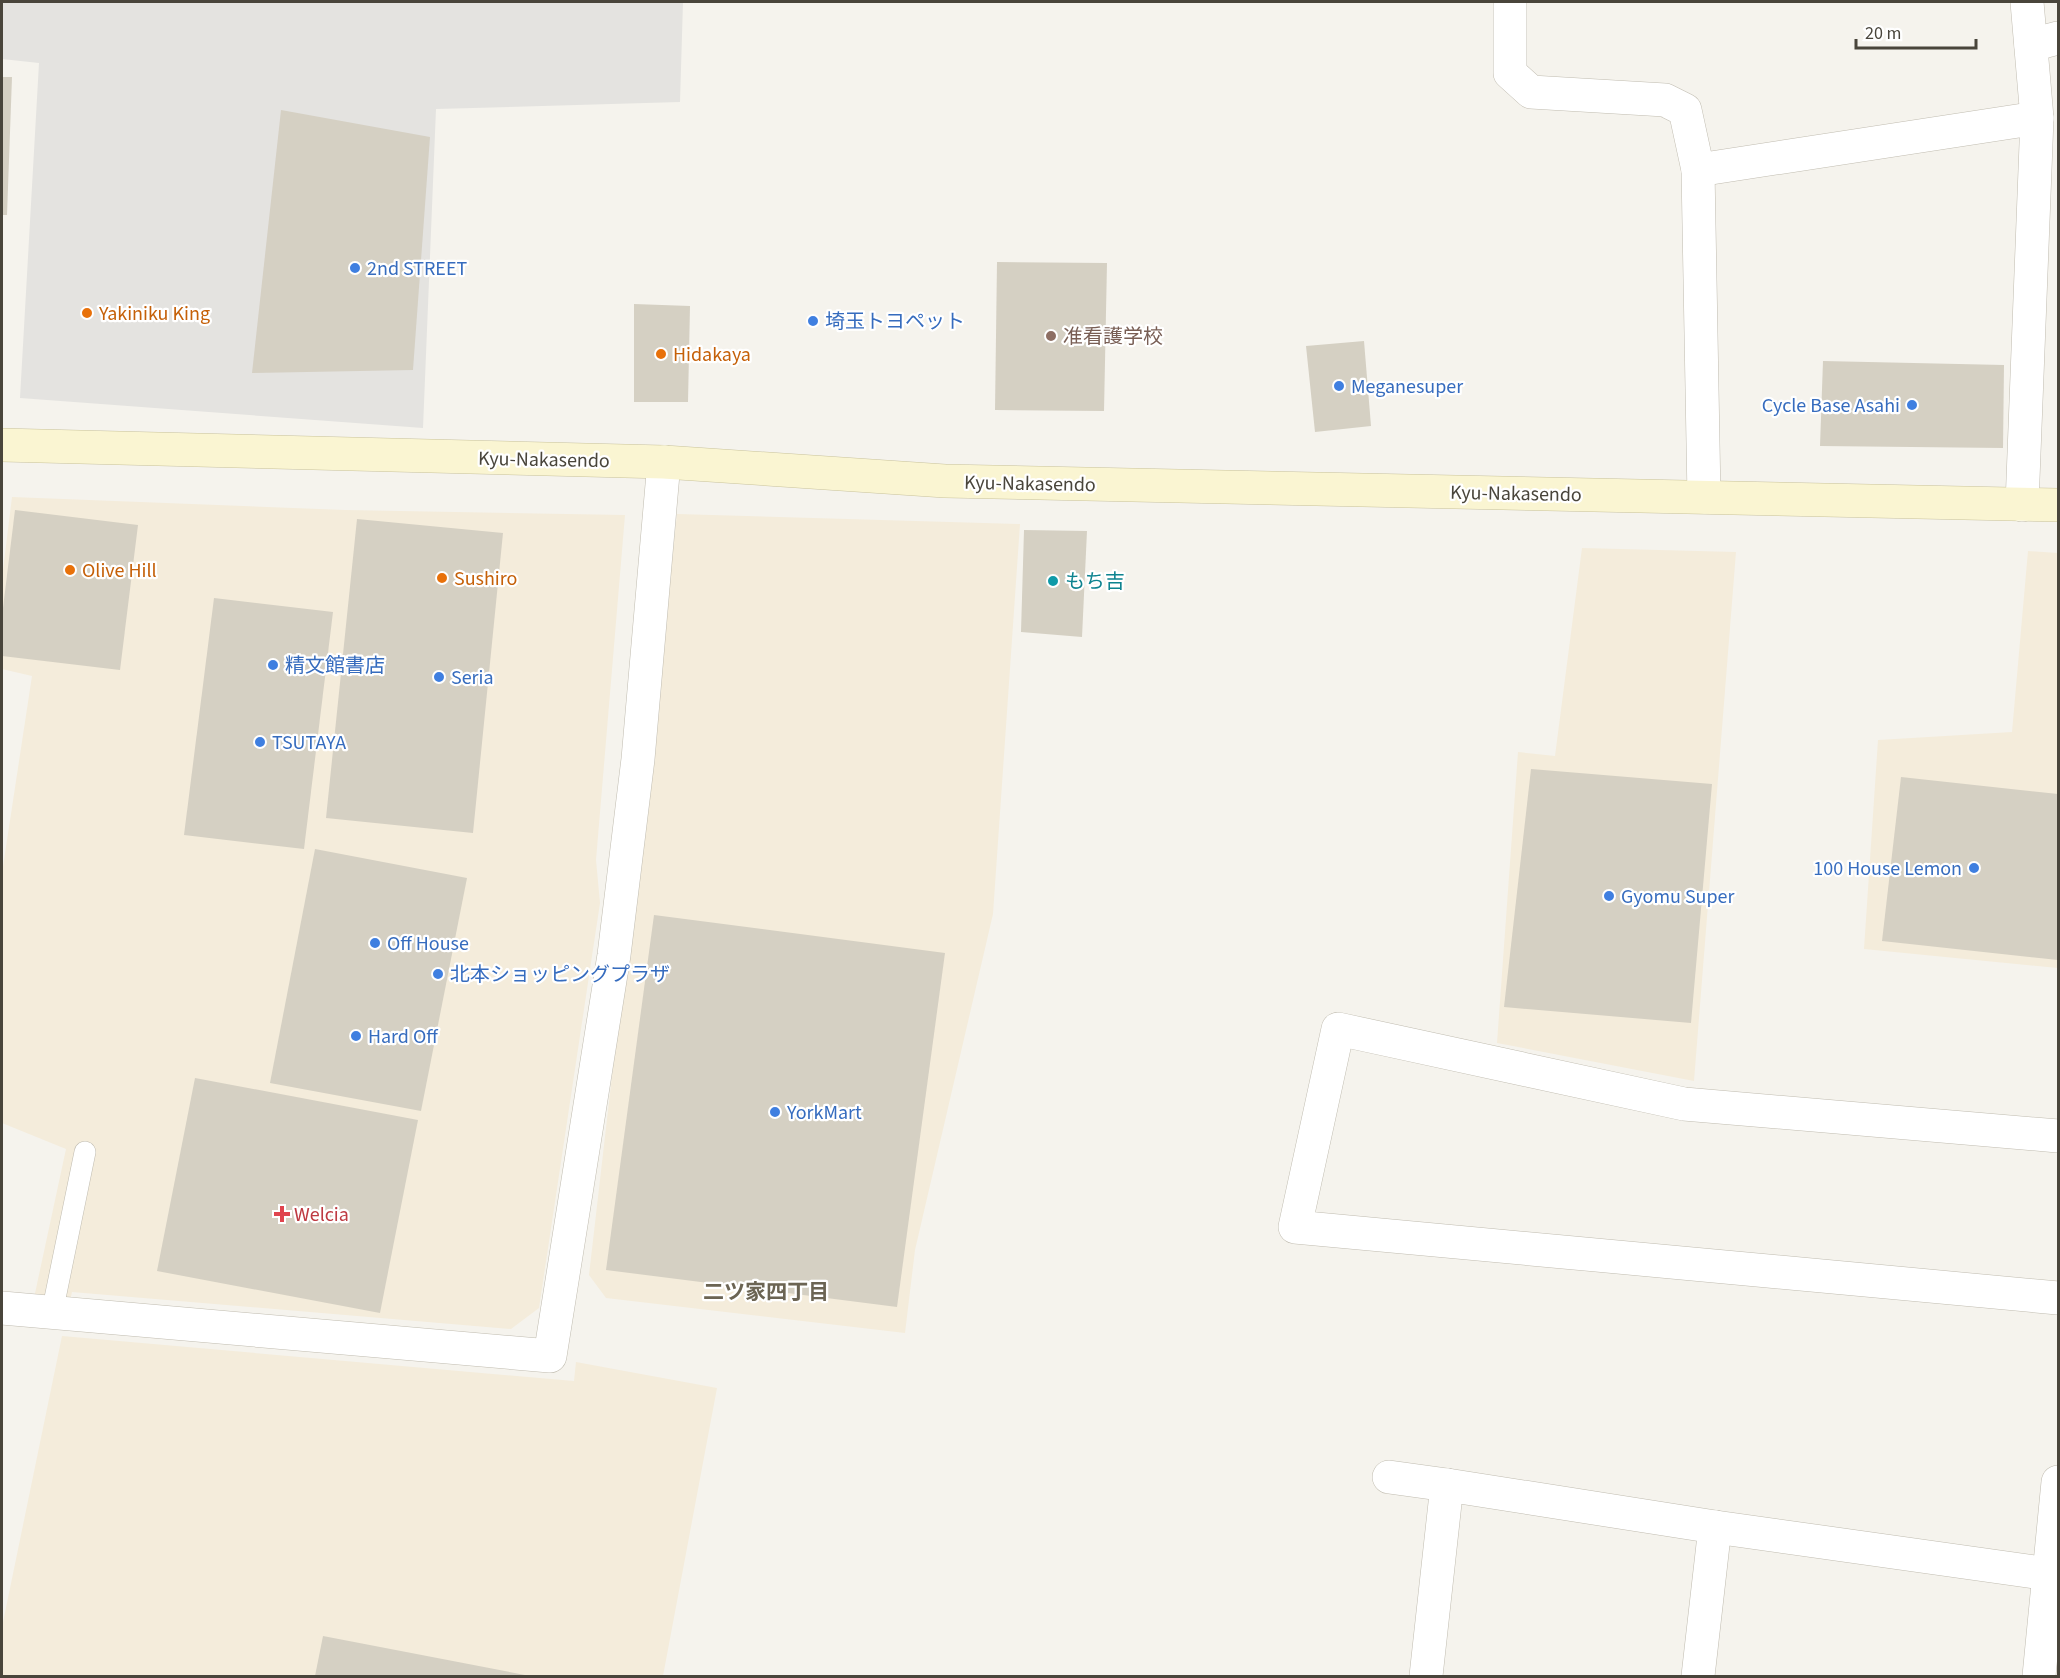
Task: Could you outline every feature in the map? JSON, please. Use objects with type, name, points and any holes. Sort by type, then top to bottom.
[{"type":"main road","name":"Kyu-Nakasendo","points":[[2,445],[664,462],[945,481],[2058,505]]},
{"type":"street","points":[[1510,2],[1510,73],[1531,92],[1665,100],[1685,110],[1698,170],[1704,497]]},
{"type":"street","points":[[2022,505],[2037,118],[2044,42],[2027,2]]},
{"type":"street","points":[[1698,170],[2037,118]]},
{"type":"street","points":[[2,1308],[550,1356],[614,955],[638,759],[664,462]]},
{"type":"street","points":[[2058,1136],[1684,1104],[1338,1029],[1295,1227],[2058,1298]]},
{"type":"street","points":[[1389,1477],[1715,1527],[2051,1594]]},
{"type":"street","points":[[2038,1677],[2051,1594],[2058,1482]]},
{"type":"street","points":[[1426,1677],[1447,1485]]},
{"type":"street","points":[[1698,1677],[1715,1527]]},
{"type":"lane","points":[[52,1313],[85,1152]]},
{"type":"shaded area","points":[[2,2],[683,2],[680,102],[436,109],[423,428],[20,398],[39,63],[2,59]]},
{"type":"shaded area","points":[[12,497],[345,510],[625,515],[596,860],[600,903],[539,1308],[511,1329],[72,1292],[70,1301],[34,1298],[66,1149],[2,1123],[2,873],[32,676],[2,669],[2,578]]},
{"type":"shaded area","points":[[677,514],[1020,524],[993,914],[915,1250],[905,1333],[606,1298],[589,1275]]},
{"type":"shaded area","points":[[1582,548],[1736,552],[1694,1081],[1497,1043],[1518,752],[1555,756]]},
{"type":"shaded area","points":[[2028,551],[2058,553],[2058,968],[1864,949],[1878,740],[2012,732]]},
{"type":"shaded area","points":[[62,1336],[574,1381],[576,1362],[717,1388],[663,1676],[2,1676],[2,1627]]},
{"type":"building","points":[[2,77],[12,77],[7,215],[2,215]]},
{"type":"building","points":[[281,110],[430,137],[413,370],[252,373]]},
{"type":"building","name":"准看護学校","points":[[997,262],[1107,263],[1104,411],[995,410]]},
{"type":"building","name":"Hidakaya","points":[[634,304],[690,306],[688,402],[634,402]]},
{"type":"building","name":"Meganesuper","points":[[1364,341],[1371,426],[1315,432],[1306,346]]},
{"type":"building","name":"Cycle Base Asahi","points":[[1823,361],[2004,365],[2003,448],[1820,446]]},
{"type":"building","name":"Olive Hill","points":[[15,510],[138,525],[120,670],[2,656],[2,616]]},
{"type":"building","points":[[357,519],[503,533],[473,833],[326,818]]},
{"type":"building","name":"もち吉","points":[[1024,530],[1087,531],[1082,637],[1021,632]]},
{"type":"building","points":[[214,598],[333,612],[304,849],[184,835]]},
{"type":"building","name":"Gyomu Super","points":[[1531,769],[1712,784],[1691,1023],[1504,1007]]},
{"type":"building","name":"100 House Lemon","points":[[1901,777],[2058,794],[2058,960],[1882,941]]},
{"type":"building","points":[[315,849],[467,878],[421,1111],[270,1083]]},
{"type":"building","name":"YorkMart","points":[[654,915],[945,953],[897,1307],[606,1270]]},
{"type":"building","points":[[195,1078],[418,1120],[380,1313],[157,1271]]},
{"type":"building","points":[[323,1636],[525,1675],[525,1676],[315,1676]]},
{"type":"place","name":"2nd STREET","points":[[355,268]]},
{"type":"place","name":"Yakiniku King","points":[[87,313]]},
{"type":"place","name":"埼玉トヨペット","points":[[813,321]]},
{"type":"place","name":"准看護学校","points":[[1051,336]]},
{"type":"place","name":"Hidakaya","points":[[661,354]]},
{"type":"place","name":"Meganesuper","points":[[1339,386]]},
{"type":"place","name":"Cycle Base Asahi","points":[[1912,405]]},
{"type":"place","name":"Olive Hill","points":[[70,570]]},
{"type":"place","name":"Sushiro","points":[[442,578]]},
{"type":"place","name":"もち吉","points":[[1053,581]]},
{"type":"place","name":"精文館書店","points":[[273,665]]},
{"type":"place","name":"Seria","points":[[439,677]]},
{"type":"place","name":"TSUTAYA","points":[[260,742]]},
{"type":"place","name":"100 House Lemon","points":[[1974,868]]},
{"type":"place","name":"Gyomu Super","points":[[1609,896]]},
{"type":"place","name":"Off House","points":[[375,943]]},
{"type":"place","name":"北本ショッピングプラザ","points":[[438,974]]},
{"type":"place","name":"Hard Off","points":[[356,1036]]},
{"type":"place","name":"YorkMart","points":[[775,1112]]},
{"type":"place","name":"Welcia","points":[[282,1214]]},
{"type":"district","name":"二ツ家四丁目","points":[[766,1292]]}]
